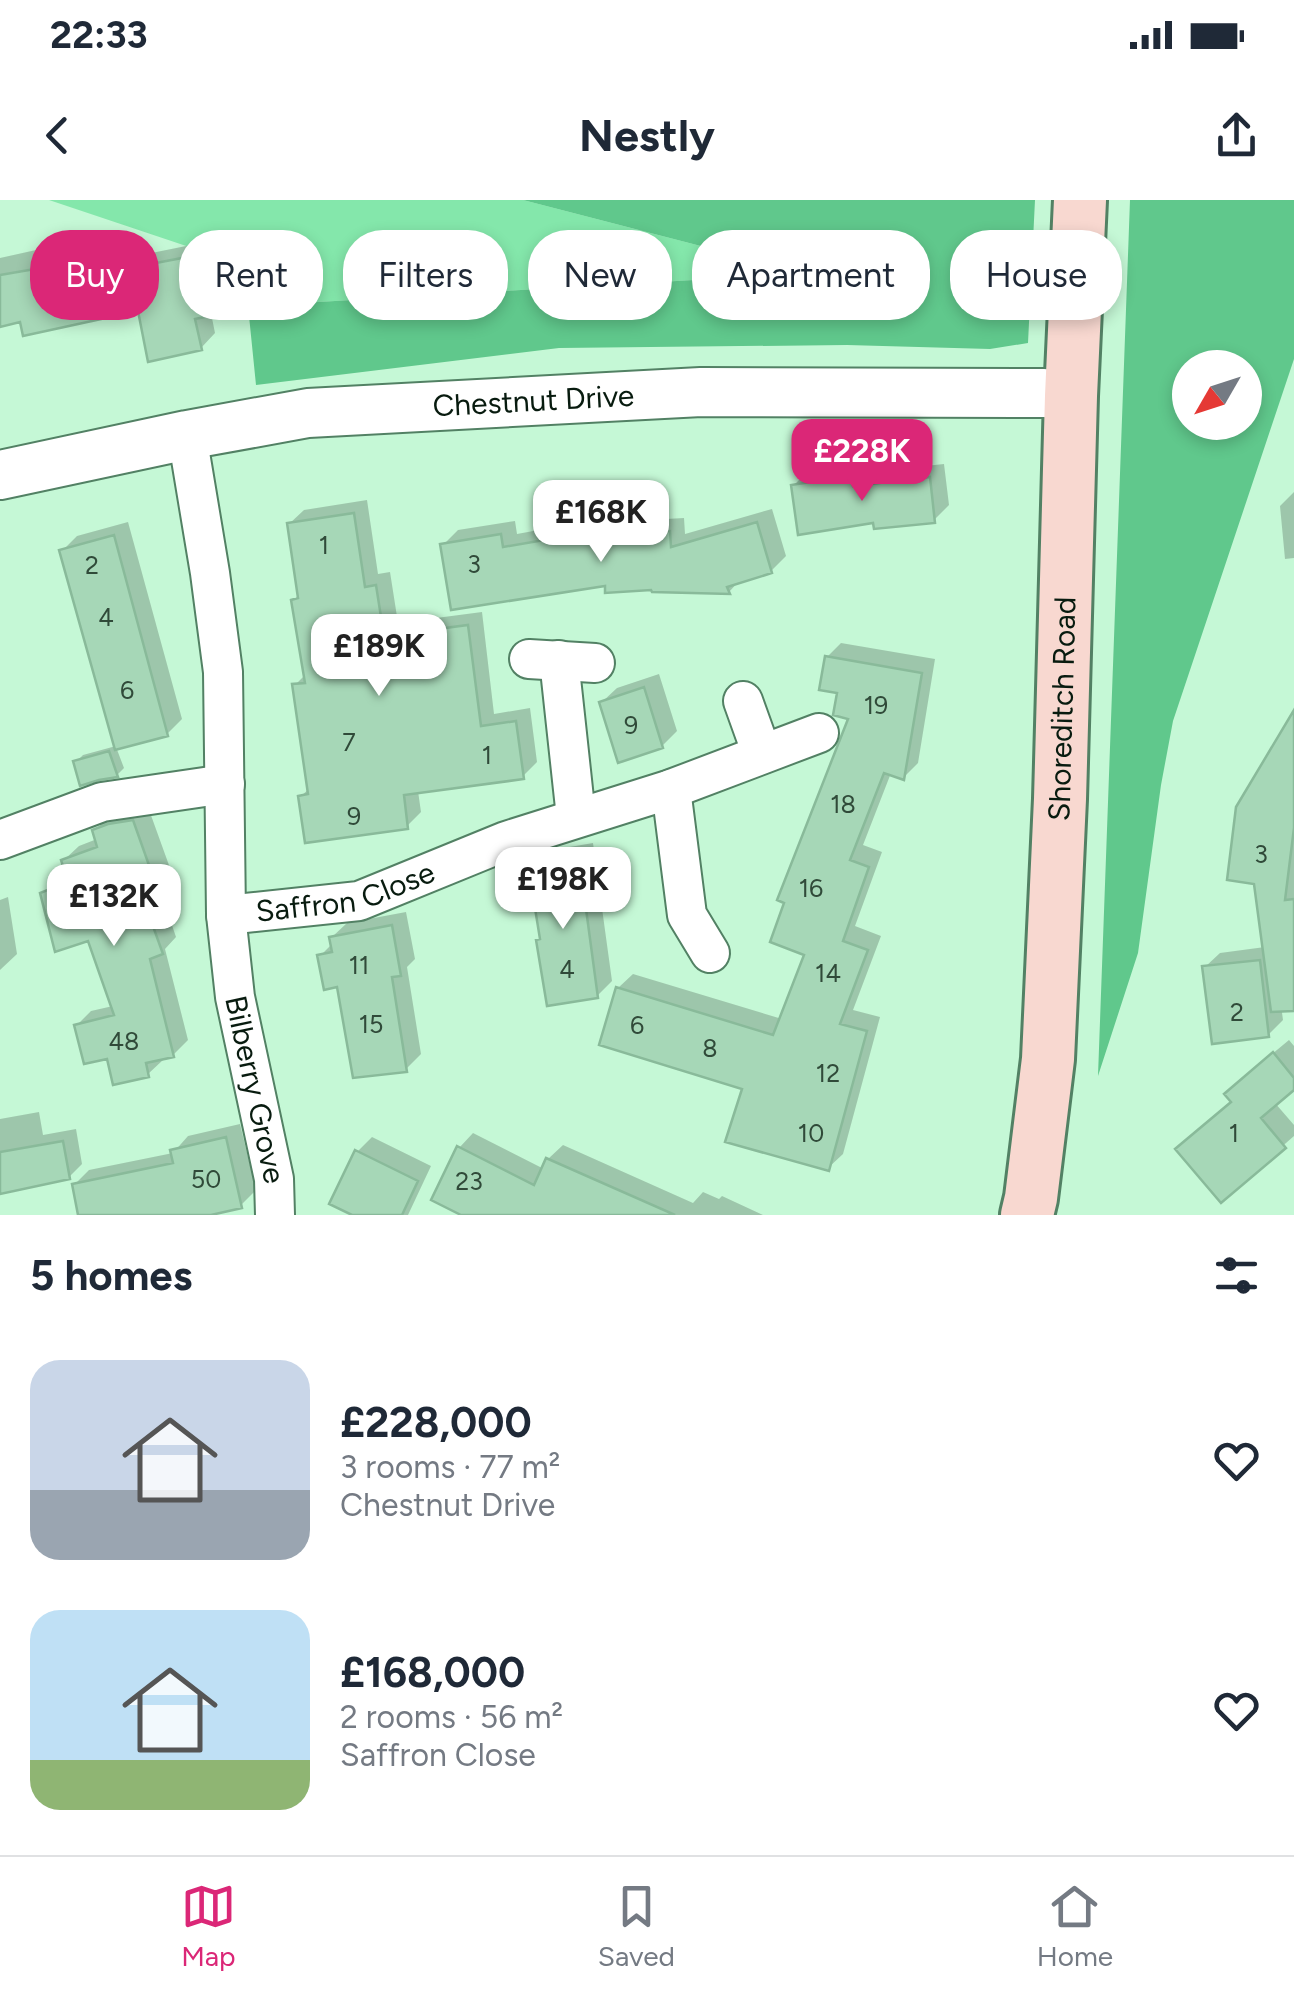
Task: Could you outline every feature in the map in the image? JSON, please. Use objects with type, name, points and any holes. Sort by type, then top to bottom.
[{"type":"main road","name":"Shoreditch Road","points":[[1027,1215],[1048,1059],[1080,200]]},
{"type":"street","name":"Chestnut Drive","points":[[0,475],[308,413],[700,392],[1071,396]]},
{"type":"street","name":"Bilberry Grove","points":[[187,435],[223,672],[226,914],[235,997],[274,1179],[274,1215]]},
{"type":"street","points":[[561,661],[576,817]]},
{"type":"street","points":[[743,701],[762,754]]},
{"type":"street","name":"Saffron Close","points":[[226,914],[358,901],[506,841],[670,789],[819,732]]},
{"type":"street","points":[[0,840],[102,802],[225,784]]},
{"type":"street","points":[[670,789],[666,888],[710,953]]},
{"type":"green space","points":[[49,200],[523,200],[639,230],[528,230],[528,290],[508,291],[508,230],[343,230],[343,300],[323,302],[323,230],[179,230],[179,244],[159,237],[159,230],[139,230]]},
{"type":"green space","points":[[523,200],[1035,200],[1034,230],[950,230],[950,320],[1029,320],[1028,343],[990,349],[847,345],[559,348],[256,385],[249,320],[323,320],[323,302],[343,300],[343,320],[508,320],[508,291],[528,290],[528,320],[672,320],[672,281],[692,280],[692,320],[930,320],[930,230],[692,230],[692,244],[672,239],[672,230],[639,230]]},
{"type":"green space","points":[[1130,200],[1294,200],[1294,359],[1173,721],[1138,953],[1098,1076]]},
{"type":"green space","points":[[672,239],[692,244],[692,280],[672,281]]},
{"type":"building","points":[[179,259],[179,320],[195,320],[202,350],[148,362],[140,320],[159,320],[159,262]]},
{"type":"building","points":[[30,270],[30,320],[97,320],[23,336],[20,322],[0,327],[0,275]]},
{"type":"building","points":[[851,476],[853,486],[930,477],[935,523],[874,529],[873,523],[798,535],[791,485]]},
{"type":"building","points":[[354,513],[365,587],[376,585],[384,636],[468,625],[481,726],[516,721],[524,779],[404,795],[408,829],[305,843],[298,796],[308,794],[292,684],[305,683],[291,600],[298,598],[287,523]]},
{"type":"building","points":[[757,522],[772,573],[727,587],[730,594],[651,590],[605,593],[605,586],[451,610],[440,544],[501,534],[503,547],[579,534],[580,537],[670,531],[671,547]]},
{"type":"building","points":[[114,535],[168,736],[115,750],[59,550]]},
{"type":"building","points":[[825,656],[922,673],[904,780],[884,773],[850,860],[869,867],[843,941],[868,950],[840,1024],[867,1031],[829,1171],[725,1142],[742,1089],[599,1045],[616,987],[773,1035],[804,955],[770,942],[784,903],[777,900],[848,719],[833,715],[837,693],[819,690]]},
{"type":"building","points":[[644,687],[663,748],[618,763],[599,702]]},
{"type":"building","points":[[1294,710],[1294,828],[1285,900],[1294,899],[1294,1011],[1271,1012],[1254,884],[1227,880],[1236,807]]},
{"type":"building","points":[[109,751],[118,777],[80,786],[73,761]]},
{"type":"building","points":[[133,820],[156,885],[140,890],[163,954],[150,959],[174,1057],[146,1063],[149,1077],[113,1085],[107,1059],[84,1064],[74,1025],[114,1015],[88,941],[55,952],[40,893],[68,882],[61,860],[97,847],[92,830]]},
{"type":"building","points":[[579,857],[598,998],[547,1006],[528,865]]},
{"type":"building","points":[[392,925],[401,976],[392,977],[407,1072],[353,1078],[337,987],[324,990],[317,955],[332,952],[329,937]]},
{"type":"building","points":[[1260,960],[1269,1037],[1212,1044],[1202,966]]},
{"type":"building","points":[[1273,1052],[1294,1078],[1294,1090],[1261,1118],[1286,1148],[1221,1203],[1175,1149],[1231,1102],[1224,1094]]},
{"type":"building","points":[[226,1137],[242,1208],[211,1215],[78,1215],[72,1184],[173,1163],[170,1150]]},
{"type":"building","points":[[63,1141],[70,1179],[0,1194],[0,1152]]},
{"type":"building","points":[[457,1146],[534,1185],[546,1158],[675,1215],[461,1215],[431,1200]]},
{"type":"building","points":[[355,1150],[418,1181],[402,1215],[352,1215],[329,1204]]}]
